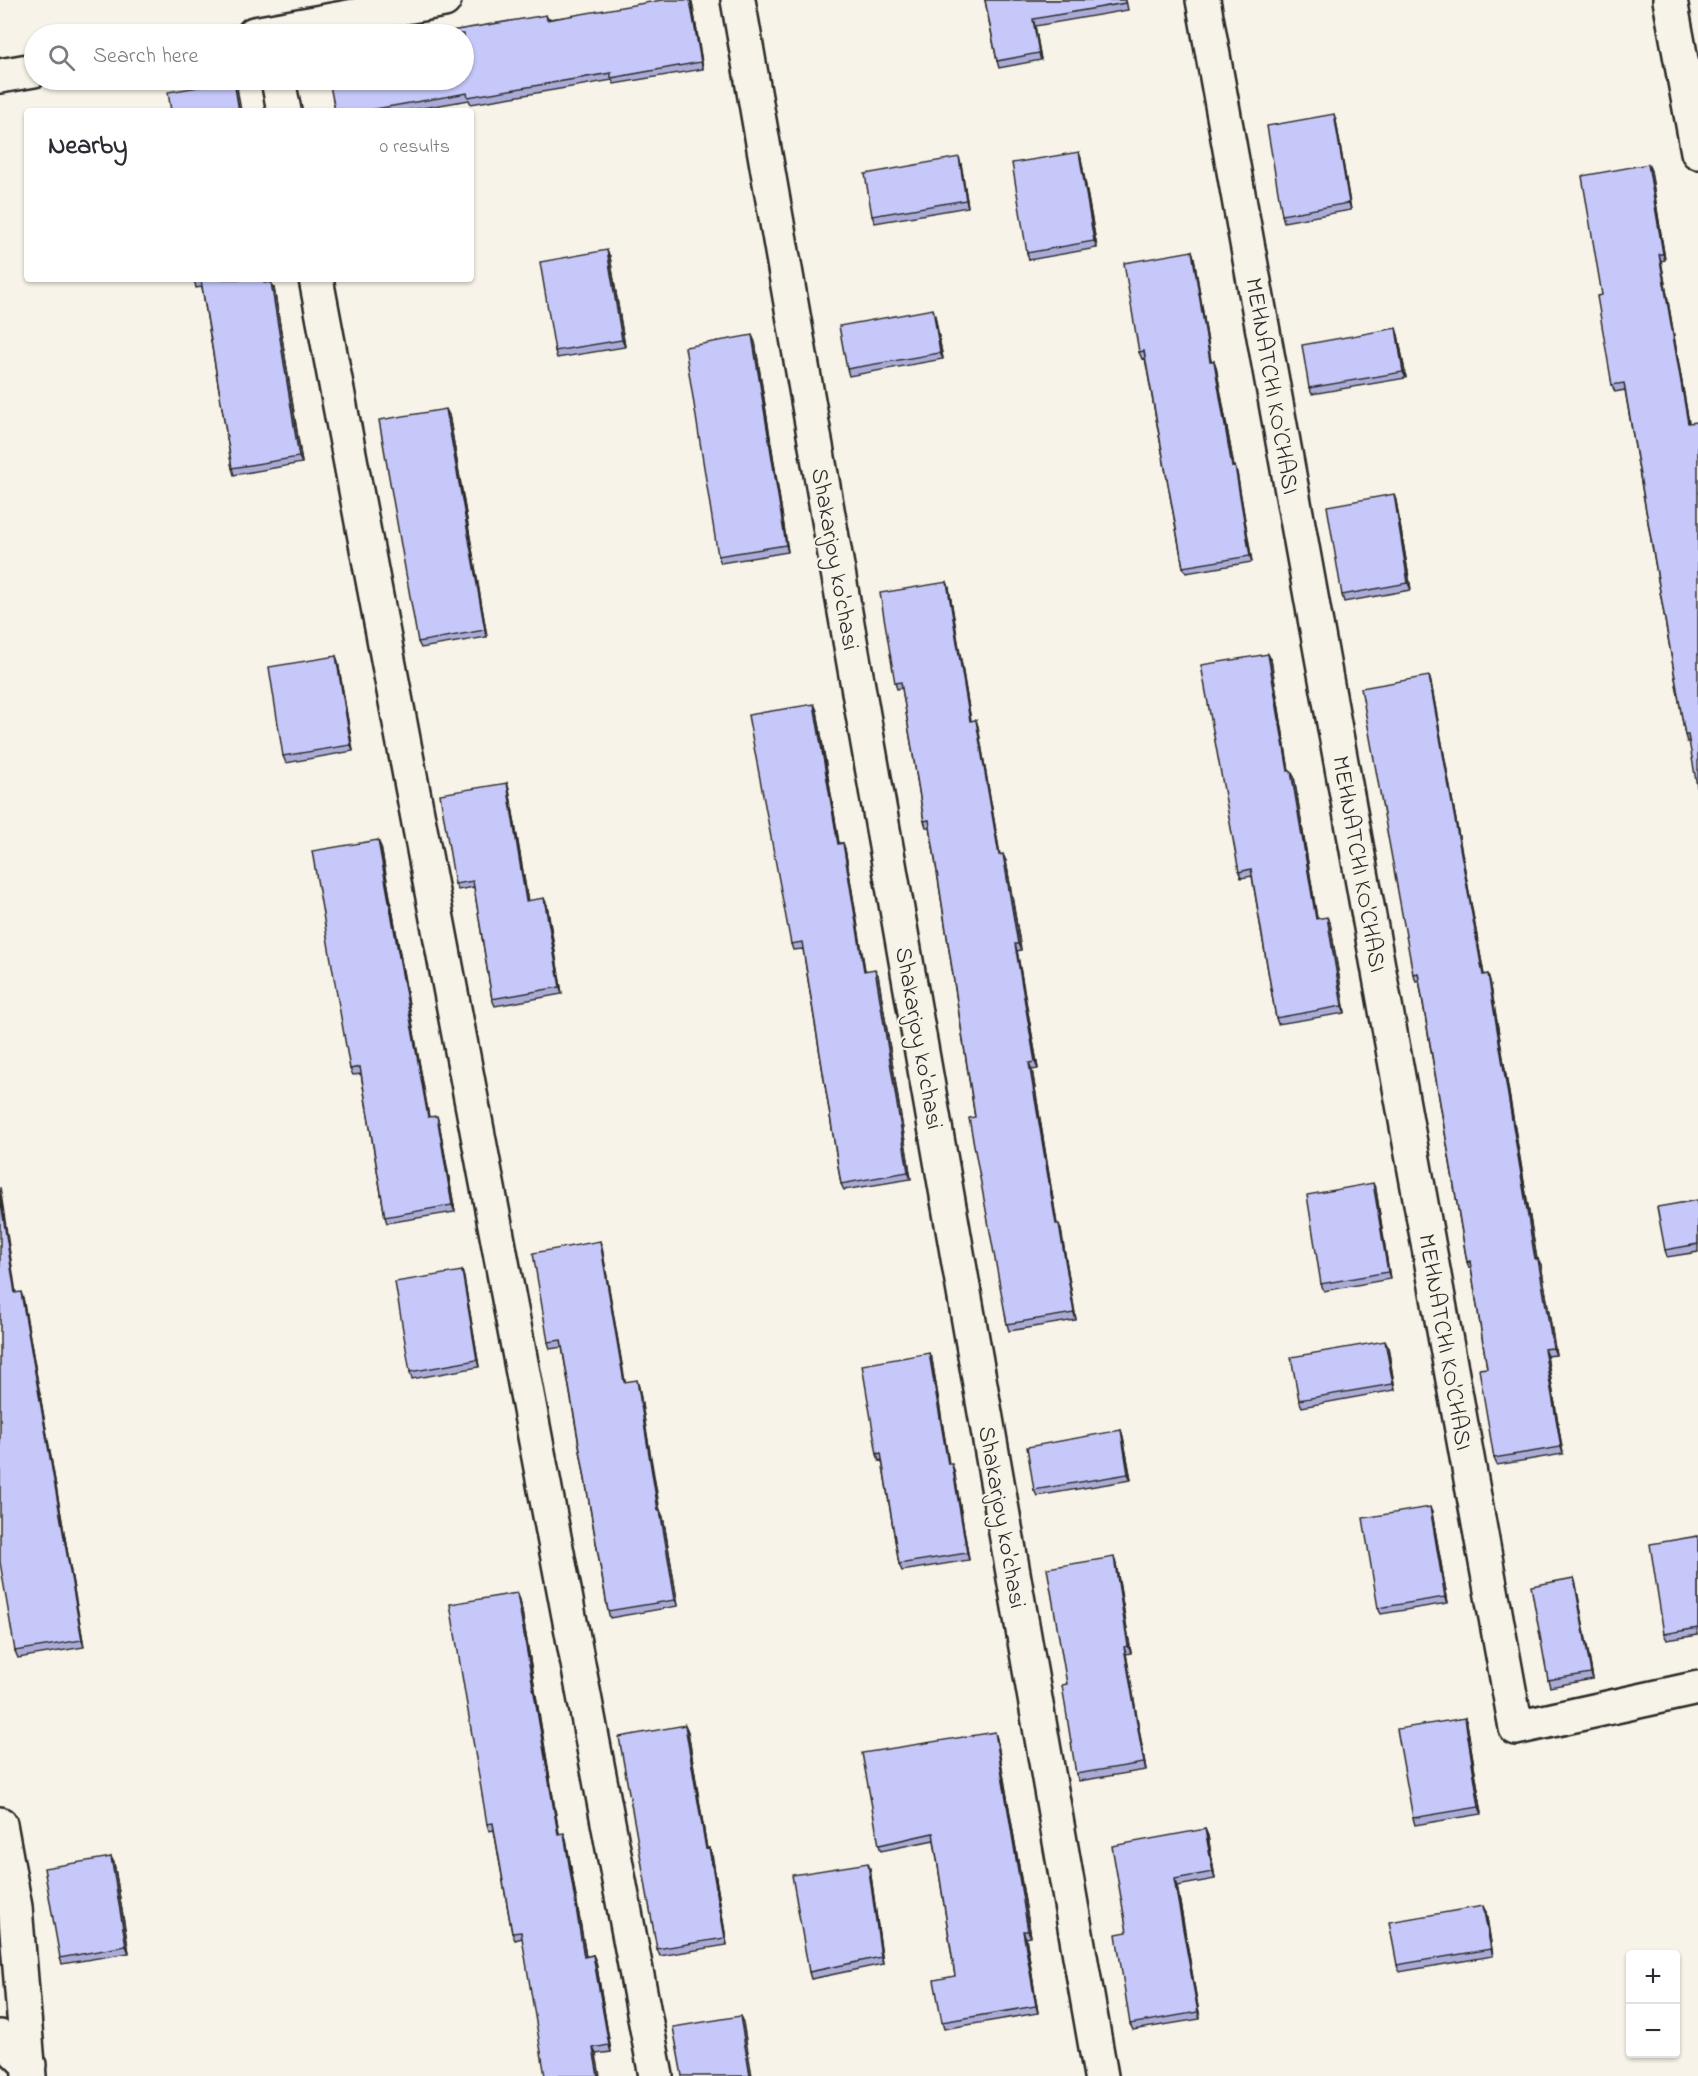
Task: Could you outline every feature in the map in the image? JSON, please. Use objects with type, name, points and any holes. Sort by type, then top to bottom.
[{"type":"street","points":[[317,24],[444,0]]},
{"type":"street","name":"Shakarjoy ko'chasi","points":[[738,0],[1101,2076]]},
{"type":"street","name":"MEHNATCHI KO'CHASI","points":[[1203,0],[1516,1728],[1698,1688]]},
{"type":"street","points":[[1670,0],[1698,152]]},
{"type":"street","points":[[0,76],[24,72]]},
{"type":"street","points":[[280,90],[283,108]]},
{"type":"street","points":[[317,282],[656,2076]]},
{"type":"street","points":[[0,1824],[15,1907],[29,2071]]},
{"type":"street","points":[[0,2037],[29,2071]]},
{"type":"building","points":[[662,0],[690,0],[701,62],[611,78],[611,73],[468,97],[467,93],[381,108],[334,108],[331,90],[474,90],[474,27],[546,15],[547,20]]},
{"type":"building","points":[[985,0],[1125,0],[1125,3],[1033,19],[1039,53],[997,61]]},
{"type":"building","points":[[236,90],[238,108],[171,108],[168,92]]},
{"type":"building","points":[[1334,114],[1349,203],[1282,215],[1267,126]]},
{"type":"building","points":[[1079,152],[1094,241],[1027,253],[1012,163]]},
{"type":"building","points":[[959,157],[966,200],[872,216],[865,174]]},
{"type":"building","points":[[1648,164],[1663,254],[1659,254],[1688,423],[1698,422],[1698,792],[1688,735],[1685,735],[1624,383],[1612,385],[1597,296],[1602,295],[1582,176]]},
{"type":"building","points":[[607,250],[622,340],[555,351],[540,262]]},
{"type":"building","points":[[1192,251],[1210,361],[1214,361],[1250,556],[1183,567],[1144,351],[1139,352],[1124,263]]},
{"type":"building","points":[[201,282],[271,282],[299,457],[232,468]]},
{"type":"building","points":[[933,309],[940,353],[847,369],[839,326]]},
{"type":"building","points":[[1396,328],[1403,372],[1309,388],[1302,345]]},
{"type":"building","points":[[752,335],[786,545],[718,556],[685,347]]},
{"type":"building","points":[[446,409],[485,630],[418,642],[379,420]]},
{"type":"building","points":[[1394,494],[1408,583],[1342,595],[1327,506]]},
{"type":"building","points":[[947,582],[970,721],[976,720],[999,855],[1003,854],[1018,944],[1015,944],[1035,1062],[1029,1063],[1056,1224],[1059,1224],[1074,1313],[1007,1324],[969,1118],[975,1117],[929,820],[924,821],[901,682],[895,683],[880,593]]},
{"type":"building","points":[[1268,654],[1316,919],[1327,917],[1342,1006],[1276,1018],[1251,869],[1239,872],[1201,665]]},
{"type":"building","points":[[336,656],[351,745],[283,756],[269,667]]},
{"type":"building","points":[[1429,676],[1483,975],[1488,974],[1535,1259],[1538,1259],[1553,1348],[1544,1349],[1561,1447],[1494,1458],[1479,1369],[1487,1368],[1470,1261],[1467,1262],[1418,973],[1413,974],[1361,688]]},
{"type":"building","points":[[814,704],[838,844],[843,843],[864,971],[875,969],[908,1172],[841,1184],[802,942],[791,944],[748,715]]},
{"type":"building","points":[[507,783],[526,901],[544,898],[560,987],[492,999],[473,881],[455,884],[440,794]]},
{"type":"building","points":[[378,840],[428,1117],[437,1116],[452,1205],[385,1217],[360,1067],[350,1069],[312,851]]},
{"type":"building","points":[[1373,1183],[1388,1272],[1321,1284],[1307,1195]]},
{"type":"building","points":[[0,1196],[15,1293],[21,1292],[82,1640],[15,1651],[0,1562]]},
{"type":"building","points":[[1698,1200],[1698,1244],[1665,1250],[1657,1207]]},
{"type":"building","points":[[600,1241],[624,1382],[637,1380],[675,1600],[608,1611],[561,1340],[548,1342],[533,1253]]},
{"type":"building","points":[[462,1271],[477,1360],[410,1372],[395,1282]]},
{"type":"building","points":[[1385,1341],[1393,1384],[1299,1400],[1291,1357]]},
{"type":"building","points":[[929,1353],[948,1464],[952,1464],[967,1553],[899,1564],[881,1453],[877,1454],[862,1365]]},
{"type":"building","points":[[1121,1430],[1128,1474],[1034,1490],[1027,1447]]},
{"type":"building","points":[[1430,1507],[1445,1597],[1378,1608],[1363,1518]]},
{"type":"building","points":[[1698,1536],[1698,1628],[1664,1634],[1650,1544]]},
{"type":"building","points":[[1114,1557],[1128,1646],[1124,1647],[1144,1763],[1076,1774],[1062,1685],[1067,1684],[1047,1568]]},
{"type":"building","points":[[1574,1578],[1591,1673],[1548,1680],[1531,1586]]},
{"type":"building","points":[[517,1593],[558,1834],[564,1833],[584,1957],[593,1955],[609,2045],[593,2048],[598,2076],[545,2076],[521,1932],[512,1933],[493,1823],[487,1824],[450,1604]]},
{"type":"building","points":[[1465,1718],[1479,1807],[1413,1818],[1397,1729]]},
{"type":"building","points":[[685,1725],[706,1849],[709,1848],[725,1938],[657,1949],[619,1737]]},
{"type":"building","points":[[995,1732],[1028,1931],[1023,1931],[1036,2006],[942,2022],[934,1980],[955,1976],[933,1833],[879,1845],[862,1753]]},
{"type":"building","points":[[1205,1829],[1213,1872],[1174,1879],[1198,2012],[1130,2024],[1116,1934],[1127,1932],[1112,1846]]},
{"type":"building","points":[[111,1857],[126,1946],[60,1958],[44,1868]]},
{"type":"building","points":[[868,1863],[881,1957],[809,1972],[792,1875]]},
{"type":"building","points":[[1483,1906],[1491,1949],[1397,1965],[1389,1922]]},
{"type":"building","points":[[740,2016],[750,2076],[682,2076],[673,2027]]}]
